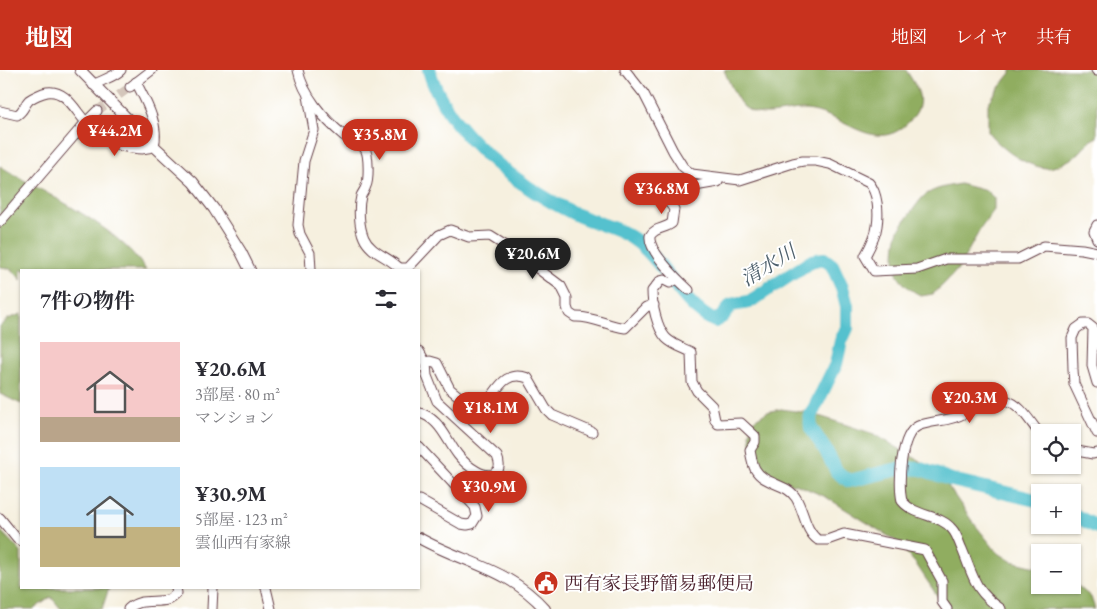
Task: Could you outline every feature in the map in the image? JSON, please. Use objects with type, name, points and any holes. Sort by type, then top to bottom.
[{"type":"main road","points":[[80,70],[198,189],[214,209],[250,269]]},
{"type":"main road","points":[[420,539],[431,545],[492,569],[521,587],[545,609]]},
{"type":"street","points":[[94,85],[117,74],[120,70]]},
{"type":"street","points":[[0,110],[17,115],[21,113],[30,99],[46,92],[54,92],[67,99],[84,124],[105,139],[114,144],[148,149],[154,146],[155,132],[150,113],[133,84],[152,70]]},
{"type":"street","points":[[298,70],[308,96],[314,130],[304,161],[298,225],[300,234],[310,253],[311,269]]},
{"type":"street","points":[[625,70],[644,94],[674,151],[688,171],[696,176],[740,180]]},
{"type":"street","points":[[308,96],[344,136],[363,146],[366,150],[368,155],[367,184],[361,198],[360,216],[363,236],[369,247],[400,269],[408,268],[439,234],[450,230],[470,237],[490,236],[517,253],[561,286],[567,298],[567,307],[575,318],[586,317],[614,327],[625,328],[646,308],[654,305]]},
{"type":"street","points":[[0,222],[97,111]]},
{"type":"street","points":[[674,281],[649,240],[652,232],[669,225],[673,219],[674,209],[664,195],[667,193],[676,195],[690,187],[712,182],[734,183],[803,161],[830,164],[869,183],[873,188],[876,197],[877,226],[865,256],[874,271],[917,269],[946,259],[1018,259],[1044,246],[1097,252]]},
{"type":"street","points":[[1097,225],[1094,231],[1097,239]]},
{"type":"street","points":[[689,290],[674,281],[662,280],[653,289],[651,294],[661,329],[666,338],[691,352],[692,382],[712,406],[715,420],[718,424],[740,423],[755,436],[755,442],[750,450],[756,470],[772,483],[786,488],[796,496],[810,531],[818,540],[827,540],[844,534],[926,550],[942,581],[942,602],[947,609]]},
{"type":"street","points":[[1097,383],[1092,366],[1093,328],[1088,324],[1083,324],[1076,328],[1072,338],[1074,384],[1097,432]]},
{"type":"street","points":[[420,353],[426,363],[426,376],[438,401],[497,456],[499,467],[497,472],[492,475],[479,473],[459,457],[436,423],[429,417],[420,413]]},
{"type":"street","points":[[426,363],[430,361],[438,363],[450,389],[472,407],[477,408],[485,404],[504,380],[516,375],[528,378],[546,410],[552,415],[592,432]]},
{"type":"street","points":[[1001,609],[983,595],[975,584],[954,530],[943,522],[906,506],[902,501],[900,482],[902,462],[909,435],[918,426],[952,418],[963,414],[980,403],[996,398],[1005,399],[1017,406],[1032,424]]},
{"type":"street","points":[[420,448],[475,506],[477,516],[472,524],[460,524],[420,501]]},
{"type":"street","points":[[1081,452],[1097,453]]},
{"type":"street","points":[[0,518],[20,540]]},
{"type":"street","points":[[128,609],[134,604],[143,601],[169,600],[178,593],[176,589]]},
{"type":"street","points":[[212,609],[213,589]]},
{"type":"street","points":[[266,589],[271,609]]},
{"type":"green space","points":[[724,70],[906,70],[920,99],[917,111],[900,130],[886,135],[873,135],[818,112],[795,110],[765,114],[751,111],[738,100]]},
{"type":"green space","points":[[1011,70],[1097,70],[1097,137],[1090,141],[1074,157],[1049,168],[1029,164],[1006,150],[988,132],[988,104],[1011,73]]},
{"type":"green space","points":[[0,166],[99,225],[117,238],[145,269],[20,269],[20,279],[12,270],[0,267]]},
{"type":"green space","points":[[960,184],[987,191],[994,198],[994,210],[981,228],[958,269],[933,294],[921,296],[908,288],[896,272],[895,253],[899,230],[924,196],[937,189]]},
{"type":"green space","points":[[20,314],[20,404],[0,394],[0,326],[8,319]]},
{"type":"green space","points":[[781,409],[810,413],[874,434],[920,461],[948,486],[972,521],[997,552],[1011,561],[1031,566],[1031,594],[1081,594],[1081,589],[1091,597],[1095,609],[946,609],[916,564],[896,541],[826,497],[798,485],[770,479],[758,468],[752,451],[750,433],[754,420],[767,412]]},
{"type":"green space","points":[[0,530],[20,551],[20,589],[109,589],[102,609],[61,609],[51,597],[34,609],[0,609]]},
{"type":"waterway","name":"清水川","points":[[429,70],[438,93],[451,115],[486,155],[529,188],[551,202],[581,217],[615,229],[639,243],[658,262],[683,295],[703,314],[715,321],[723,316],[731,305],[749,302],[812,261],[824,259],[832,265],[842,287],[847,306],[847,328],[841,341],[836,364],[810,417],[811,428],[837,472],[849,481],[902,468],[921,469],[952,480],[1031,499]]},
{"type":"waterway","name":"清水川","points":[[1081,519],[1097,527]]},
{"type":"tunnel","points":[[97,111],[130,87]]},
{"type":"place","name":"西有家長野簡易郵便局","points":[[546,583]]}]
